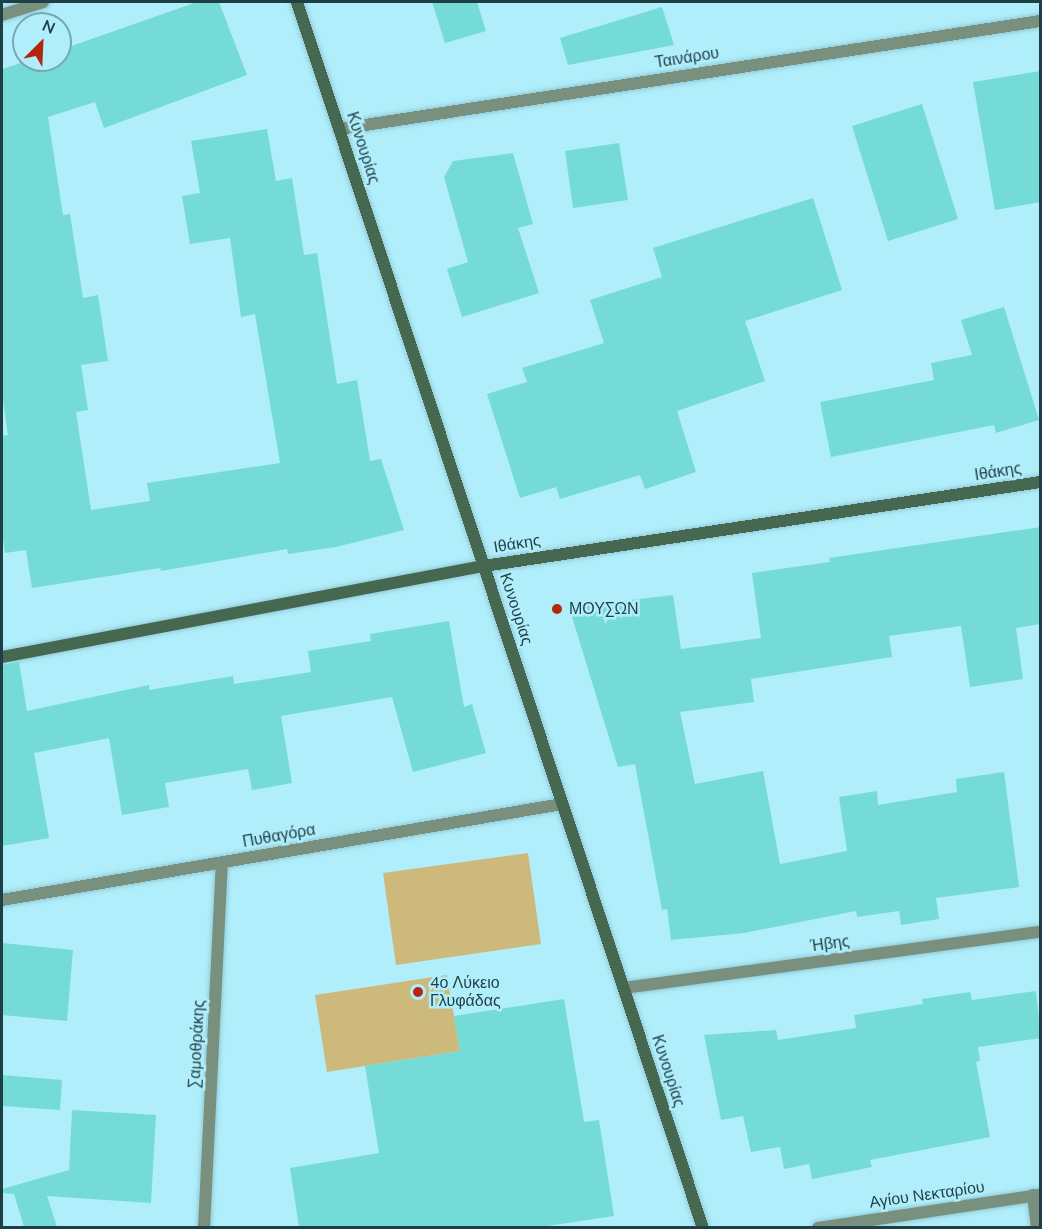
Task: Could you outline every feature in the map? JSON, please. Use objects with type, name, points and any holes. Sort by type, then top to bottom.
[{"type":"street","points":[[2,15],[43,2]]},
{"type":"street","name":"Κυνουρίας","points":[[297,2],[703,1227]]},
{"type":"street","name":"Ταινάρου","points":[[339,129],[1041,21]]},
{"type":"street","name":"Ιθάκης","points":[[2,657],[484,566],[1041,482]]},
{"type":"street","name":"Πυθαγόρα","points":[[2,900],[562,804]]},
{"type":"street","name":"Σαμοθράκης","points":[[204,1227],[222,862]]},
{"type":"street","name":"Ήβης","points":[[624,988],[1041,932]]},
{"type":"street","points":[[1036,1227],[1037,1195]]},
{"type":"street","name":"Αγίου Νεκταρίου","points":[[818,1227],[1037,1195]]},
{"type":"shaded area","points":[[528,853],[541,944],[396,965],[383,873]]},
{"type":"shaded area","points":[[447,975],[460,1051],[327,1072],[315,995]]},
{"type":"building","points":[[197,2],[219,2],[247,75],[104,128],[95,102],[48,117],[63,215],[70,214],[83,298],[98,295],[108,361],[81,365],[88,410],[76,412],[91,510],[150,501],[147,483],[280,463],[255,314],[241,317],[230,238],[190,244],[182,196],[200,193],[191,141],[267,129],[276,181],[292,178],[304,255],[317,253],[337,384],[357,380],[370,461],[381,459],[404,530],[336,547],[288,554],[287,549],[161,571],[160,568],[32,588],[26,550],[5,553],[2,533],[2,436],[8,435],[2,394],[2,69],[12,66],[12,72],[72,72],[72,46]]},
{"type":"building","points":[[432,2],[477,2],[486,31],[445,43]]},
{"type":"building","points":[[662,7],[674,45],[568,65],[560,38]]},
{"type":"building","points":[[1041,71],[1041,202],[995,210],[973,82]]},
{"type":"building","points":[[922,104],[958,219],[888,241],[852,126]]},
{"type":"building","points":[[619,143],[628,200],[573,208],[565,151]]},
{"type":"building","points":[[513,153],[533,224],[518,228],[539,293],[462,317],[447,269],[468,262],[444,177],[453,161]]},
{"type":"building","points":[[813,198],[842,290],[745,321],[765,381],[677,411],[696,472],[645,489],[640,475],[560,499],[556,487],[520,498],[487,394],[527,382],[522,368],[604,343],[590,300],[662,277],[653,248]]},
{"type":"building","points":[[1004,307],[1039,420],[996,433],[994,425],[831,457],[820,402],[934,380],[931,363],[972,355],[961,320]]},
{"type":"building","points":[[1041,527],[1041,624],[1016,628],[1023,679],[970,687],[961,626],[889,636],[892,657],[751,679],[754,702],[680,712],[695,784],[763,771],[780,864],[847,851],[839,797],[877,791],[878,805],[957,792],[956,779],[1004,772],[1019,887],[936,898],[939,919],[901,925],[899,911],[857,917],[856,911],[744,933],[671,940],[667,909],[662,910],[635,764],[618,767],[569,607],[673,595],[681,649],[761,638],[752,573],[830,562],[829,558]]},
{"type":"building","points":[[449,621],[464,707],[472,704],[486,753],[413,772],[392,697],[281,716],[292,783],[252,790],[248,769],[165,783],[169,807],[122,815],[109,738],[34,753],[49,838],[2,846],[2,665],[19,662],[27,711],[149,685],[149,690],[233,676],[234,684],[311,672],[308,651],[371,641],[370,634]]},
{"type":"building","points":[[2,943],[73,950],[67,1021],[2,1015]]},
{"type":"building","points":[[1036,991],[1041,1038],[978,1047],[980,1061],[976,1062],[990,1137],[870,1160],[872,1167],[812,1179],[809,1164],[784,1169],[780,1147],[751,1152],[743,1116],[721,1120],[704,1035],[776,1030],[778,1040],[856,1028],[854,1015],[923,1004],[922,999],[970,992],[972,1000]]},
{"type":"building","points":[[564,999],[584,1122],[599,1120],[614,1216],[541,1227],[299,1227],[290,1168],[379,1153],[365,1066],[460,1051],[454,1016]]},
{"type":"building","points":[[2,1075],[62,1080],[60,1110],[2,1106]]},
{"type":"building","points":[[72,1110],[156,1115],[151,1203],[47,1196],[57,1227],[24,1227],[14,1194],[2,1193],[2,1189],[69,1170]]},
{"type":"place","name":"ΜΟΥΣΩΝ","points":[[557,609]]},
{"type":"place","name":"4ο Λύκειο Γλυφάδας","points":[[418,992]]}]
